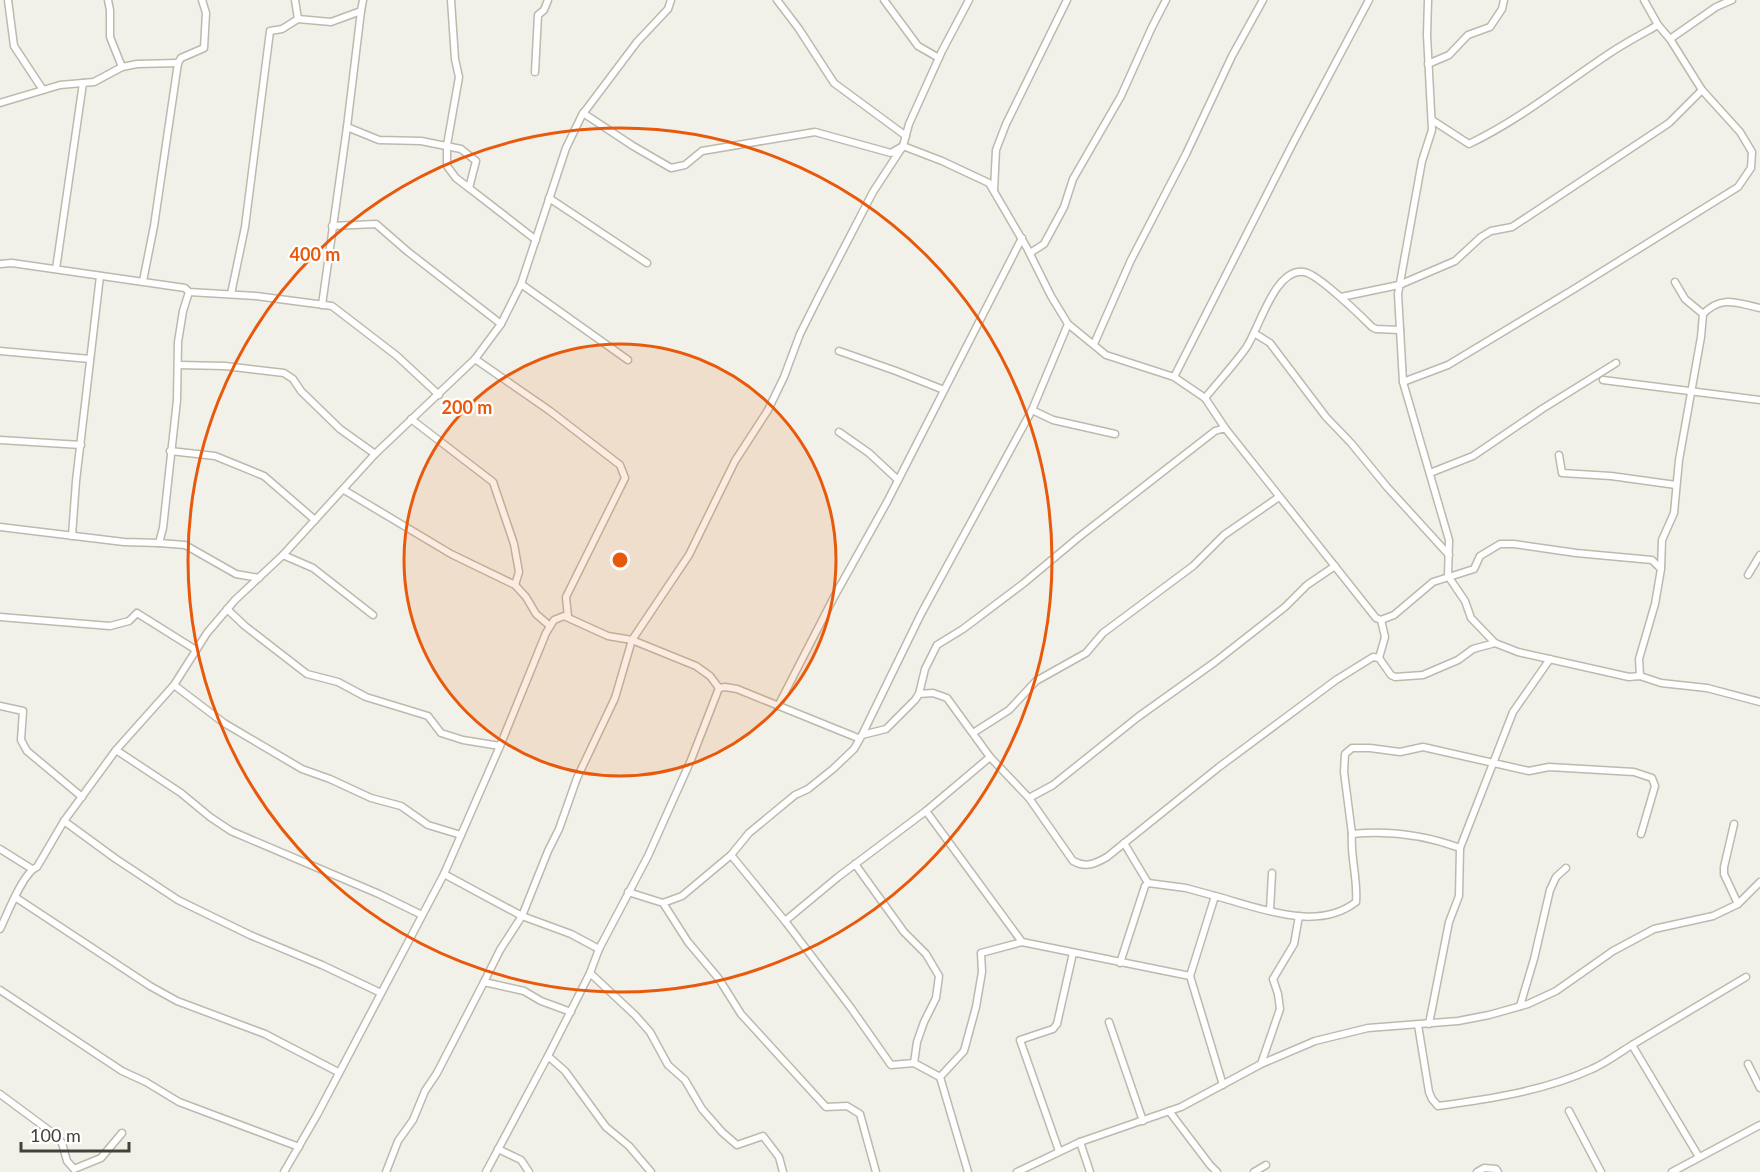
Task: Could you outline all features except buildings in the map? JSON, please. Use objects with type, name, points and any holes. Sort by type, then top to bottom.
[{"type":"street","points":[[8,0],[14,46],[44,90]]},
{"type":"street","points":[[108,0],[110,37],[122,67]]},
{"type":"street","points":[[143,281],[154,226],[178,63],[181,58],[204,48],[206,13],[202,0]]},
{"type":"street","points":[[296,0],[298,19]]},
{"type":"street","points":[[322,305],[363,0]]},
{"type":"street","points":[[451,0],[455,59],[459,77],[447,145],[447,166],[456,178],[536,240]]},
{"type":"street","points":[[535,72],[538,15],[544,10],[548,0]]},
{"type":"street","points":[[0,929],[15,897],[32,869],[38,867],[64,821],[116,750],[174,685],[207,633],[227,609],[283,555],[375,454],[475,359],[501,324],[522,284],[566,148],[583,113],[637,42],[668,9],[671,0]]},
{"type":"street","points":[[777,0],[834,83],[906,136]]},
{"type":"street","points":[[884,0],[918,46],[939,58]]},
{"type":"street","points":[[386,1172],[398,1141],[412,1120],[425,1091],[437,1073],[501,950],[522,916],[548,850],[560,829],[577,778],[615,699],[632,640],[689,555],[735,461],[768,410],[784,377],[800,334],[873,192],[903,146],[909,124],[969,0]]},
{"type":"street","points":[[994,194],[996,150],[1002,133],[1067,0]]},
{"type":"street","points":[[1030,253],[1044,243],[1064,207],[1073,179],[1121,96],[1166,0]]},
{"type":"street","points":[[1094,344],[1131,260],[1186,154],[1232,56],[1263,0]]},
{"type":"street","points":[[1174,377],[1293,143],[1369,0]]},
{"type":"street","points":[[1428,0],[1428,64],[1432,130],[1422,160],[1408,248],[1399,285],[1400,330],[1403,382],[1449,540],[1448,576],[1464,601],[1471,618],[1495,643],[1518,652],[1629,677],[1640,676],[1661,683],[1707,688],[1760,702]]},
{"type":"street","points":[[1428,64],[1449,55],[1468,34],[1490,27],[1502,9],[1504,0]]},
{"type":"street","points":[[1403,382],[1458,360],[1738,187],[1751,168],[1752,152],[1740,132],[1702,90],[1644,0]]},
{"type":"street","points":[[1670,39],[1732,0]]},
{"type":"street","points":[[231,294],[244,227],[270,31],[282,28],[298,19],[331,22],[361,11]]},
{"type":"street","points":[[1432,120],[1469,144],[1535,107],[1611,52],[1658,25]]},
{"type":"street","points":[[0,103],[60,85],[94,82],[122,67],[137,64],[178,63]]},
{"type":"street","points":[[56,269],[83,83]]},
{"type":"street","points":[[1341,297],[1399,285],[1455,261],[1481,237],[1491,231],[1512,227],[1669,123],[1702,90]]},
{"type":"street","points":[[583,113],[671,168],[685,165],[702,152],[815,132],[891,153],[903,146]]},
{"type":"street","points":[[347,127],[380,140],[421,141],[461,149],[476,161],[469,188]]},
{"type":"street","points":[[903,146],[989,183],[1022,238],[1068,324],[1106,355],[1174,377],[1205,398],[1225,428],[1279,497],[1376,618],[1380,620],[1385,637],[1379,658]]},
{"type":"street","points":[[549,198],[647,263]]},
{"type":"street","points":[[332,226],[376,224],[501,324]]},
{"type":"street","points":[[778,706],[898,480],[1022,238]]},
{"type":"street","points":[[0,264],[12,263],[143,281],[185,288],[189,292],[231,294],[332,306],[397,356],[439,395]]},
{"type":"street","points":[[1205,398],[1246,348],[1274,292],[1287,276],[1304,272],[1314,276],[1341,297],[1372,327],[1400,330]]},
{"type":"street","points":[[72,536],[100,276]]},
{"type":"street","points":[[1675,282],[1685,299],[1703,314]]},
{"type":"street","points":[[522,284],[628,360]]},
{"type":"street","points":[[159,543],[163,528],[177,400],[178,342],[189,292]]},
{"type":"street","points":[[1640,676],[1639,659],[1655,604],[1661,569],[1662,540],[1674,513],[1679,460],[1692,393],[1703,314],[1713,304],[1721,302],[1760,308]]},
{"type":"street","points":[[628,892],[663,903],[682,896],[731,855],[749,833],[795,795],[808,789],[833,769],[854,749],[921,614],[1032,410],[1068,324]]},
{"type":"street","points":[[1254,333],[1270,343],[1326,417],[1449,555]]},
{"type":"street","points":[[0,351],[90,359]]},
{"type":"street","points":[[839,351],[896,370],[944,390]]},
{"type":"street","points":[[475,359],[550,411],[620,465],[625,478],[566,597],[568,617]]},
{"type":"street","points":[[1430,473],[1473,456],[1616,363]]},
{"type":"street","points":[[178,365],[225,366],[284,374],[293,379],[340,429],[375,454]]},
{"type":"street","points":[[1603,380],[1760,400]]},
{"type":"street","points":[[1032,410],[1053,420],[1115,434]]},
{"type":"street","points":[[411,419],[494,482],[514,544],[519,572],[514,585]]},
{"type":"street","points":[[719,688],[737,689],[860,737],[886,729],[919,694],[925,669],[937,645],[963,629],[1024,583],[1215,431],[1225,428]]},
{"type":"street","points":[[839,432],[869,453],[898,480]]},
{"type":"street","points":[[0,440],[81,445]]},
{"type":"street","points":[[170,452],[215,456],[264,476],[315,520]]},
{"type":"street","points":[[1559,455],[1562,473],[1611,476],[1676,485]]},
{"type":"street","points":[[344,489],[451,554],[514,585],[526,597],[536,614],[550,626]]},
{"type":"street","points":[[973,733],[1009,710],[1036,681],[1086,652],[1103,633],[1193,566],[1224,534],[1279,497]]},
{"type":"street","points":[[0,527],[124,542],[185,546],[236,574],[259,578]]},
{"type":"street","points":[[1380,620],[1394,615],[1433,582],[1474,569],[1480,555],[1500,544],[1652,560],[1661,569]]},
{"type":"street","points":[[283,555],[313,568],[373,615]]},
{"type":"street","points":[[1748,575],[1760,555]]},
{"type":"street","points":[[1029,798],[1053,784],[1138,717],[1215,662],[1285,607],[1306,585],[1335,567]]},
{"type":"street","points":[[227,609],[245,626],[307,674],[338,682],[366,697],[428,716],[441,732],[463,740],[500,746]]},
{"type":"street","points":[[0,617],[110,626],[129,621],[137,613],[196,650]]},
{"type":"street","points":[[284,1172],[444,874],[550,626],[559,617],[568,617],[608,636],[632,640],[696,666],[710,676],[719,688]]},
{"type":"street","points":[[919,694],[933,693],[948,698],[990,757],[1029,798],[1073,861],[1080,864],[1097,863],[1219,767],[1328,686],[1373,657],[1379,658],[1390,675],[1395,677],[1423,675],[1458,660],[1473,649],[1495,643]]},
{"type":"street","points":[[1429,1024],[1449,922],[1459,896],[1460,848],[1513,712],[1550,659]]},
{"type":"street","points":[[174,685],[224,723],[302,769],[371,798],[401,806],[428,825],[460,835]]},
{"type":"street","points":[[486,1172],[571,1012],[590,973],[598,949],[653,846],[691,760],[719,688]]},
{"type":"street","points":[[0,706],[23,711],[21,740],[27,751],[82,797]]},
{"type":"street","points":[[1148,883],[1186,888],[1299,916],[1317,917],[1333,913],[1356,902],[1352,834],[1344,772],[1345,754],[1352,748],[1400,752],[1423,747],[1529,771],[1550,767],[1634,772],[1652,778],[1655,786],[1641,834]]},
{"type":"street","points":[[116,750],[181,793],[210,818],[231,831],[380,894],[422,915]]},
{"type":"street","points":[[785,921],[855,864],[926,811],[990,757]]},
{"type":"street","points":[[926,811],[1022,942]]},
{"type":"street","points":[[64,821],[178,900],[250,935],[381,993]]},
{"type":"street","points":[[1734,824],[1724,874],[1738,904]]},
{"type":"street","points":[[1352,834],[1384,832],[1435,839],[1460,848]]},
{"type":"street","points":[[1124,843],[1148,883]]},
{"type":"street","points":[[0,849],[32,869]]},
{"type":"street","points":[[731,855],[785,921],[891,1065],[914,1063],[940,1077],[968,1172]]},
{"type":"street","points":[[855,864],[904,932],[926,954],[939,976],[936,998],[921,1032],[914,1063]]},
{"type":"street","points":[[1520,1006],[1550,890],[1556,877],[1566,868]]},
{"type":"street","points":[[1270,910],[1272,873]]},
{"type":"street","points":[[444,874],[522,916],[571,933],[598,949]]},
{"type":"street","points":[[1017,1172],[1080,1142],[1169,1112],[1201,1098],[1261,1064],[1315,1041],[1368,1028],[1429,1024],[1490,1015],[1520,1006],[1556,991],[1613,951],[1654,929],[1713,916],[1738,904],[1760,882]]},
{"type":"street","points":[[1120,963],[1145,886],[1148,883]]},
{"type":"street","points":[[1215,896],[1190,976],[1223,1085]]},
{"type":"street","points":[[15,897],[150,986],[177,1001],[265,1034],[338,1072]]},
{"type":"street","points":[[663,903],[688,942],[719,979],[741,1014],[826,1107],[847,1106],[860,1114],[876,1172]]},
{"type":"street","points":[[1261,1064],[1280,1009],[1273,979],[1294,944],[1299,916]]},
{"type":"street","points":[[940,1077],[964,1051],[976,1007],[982,972],[981,953],[1022,942],[1190,976]]},
{"type":"street","points":[[1059,1151],[1020,1040],[1053,1029],[1057,1023],[1073,953]]},
{"type":"street","points":[[590,973],[650,1032],[668,1065],[685,1080],[702,1109],[722,1132],[737,1145],[763,1136],[779,1157],[783,1172]]},
{"type":"street","points":[[1418,1025],[1429,1092],[1438,1106],[1517,1094],[1593,1069],[1746,977]]},
{"type":"street","points":[[484,982],[524,991],[541,1001],[571,1012]]},
{"type":"street","points":[[0,990],[122,1071],[146,1082],[179,1102],[299,1147]]},
{"type":"street","points":[[1109,1022],[1143,1121]]},
{"type":"street","points":[[1632,1045],[1699,1157]]},
{"type":"street","points":[[548,1056],[565,1071],[606,1127],[629,1146],[651,1172]]},
{"type":"street","points":[[1748,1064],[1760,1088]]},
{"type":"street","points":[[0,1094],[54,1134],[62,1143],[63,1153],[74,1168],[101,1158],[122,1133]]},
{"type":"street","points":[[1569,1110],[1601,1172]]},
{"type":"street","points":[[1169,1112],[1218,1172]]},
{"type":"street","points":[[1672,1172],[1760,1125]]},
{"type":"street","points":[[1080,1142],[1090,1172]]},
{"type":"street","points":[[498,1149],[520,1160],[528,1172]]},
{"type":"street","points":[[1254,1172],[1266,1165]]},
{"type":"street","points":[[1477,1172],[1490,1167],[1498,1172]]}]
